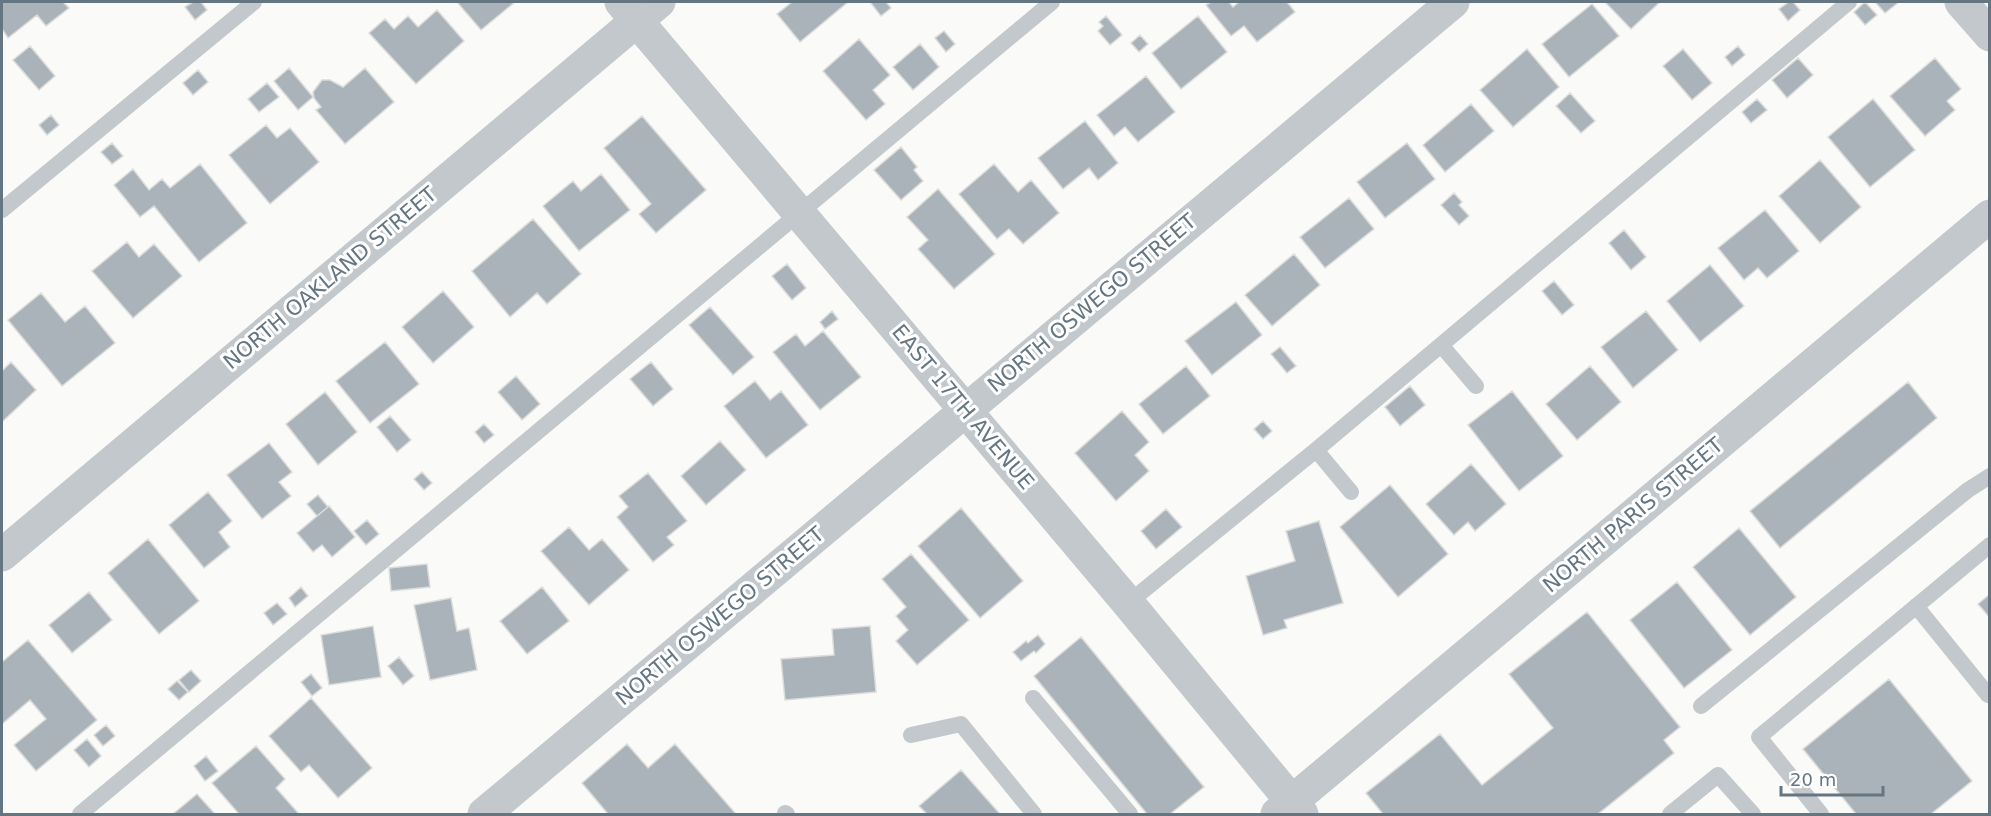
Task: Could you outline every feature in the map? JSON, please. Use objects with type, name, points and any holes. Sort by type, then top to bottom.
[{"type":"street","name":"NORTH OSWEGO STREET","points":[[484,814],[1453,2]]},
{"type":"street","points":[[1961,2],[1989,35]]},
{"type":"street","name":"EAST 17TH AVENUE","points":[[639,8],[800,213],[1128,603],[1290,810]]},
{"type":"street","name":"NORTH OAKLAND STREET","points":[[2,555],[639,8]]},
{"type":"street","name":"NORTH PARIS STREET","points":[[1290,810],[1989,216]]},
{"type":"lane","points":[[2,210],[254,2]]},
{"type":"lane","points":[[80,814],[1052,2]]},
{"type":"lane","points":[[1128,603],[1316,450],[1849,2]]},
{"type":"lane","points":[[1441,345],[1476,386]]},
{"type":"lane","points":[[1316,450],[1351,492]]},
{"type":"lane","points":[[1701,706],[1968,490],[1989,476]]},
{"type":"lane","points":[[1821,814],[1759,737],[1989,545]]},
{"type":"lane","points":[[1916,606],[1988,695]]},
{"type":"lane","points":[[1033,698],[1130,814]]},
{"type":"lane","points":[[911,735],[961,724],[1034,814]]},
{"type":"lane","points":[[1670,814],[1718,775],[1754,814]]},
{"type":"building","points":[[2,2],[63,2],[69,8],[46,26],[37,15],[8,38],[2,29]]},
{"type":"building","points":[[193,2],[201,2],[207,10],[195,20],[185,7]]},
{"type":"building","points":[[457,2],[515,2],[481,30]]},
{"type":"building","points":[[792,2],[848,2],[800,42],[777,14]]},
{"type":"building","points":[[870,2],[886,2],[891,8],[881,16]]},
{"type":"building","points":[[1211,2],[1229,2],[1233,7],[1239,2],[1287,2],[1295,12],[1257,42],[1244,26],[1231,36],[1206,5]]},
{"type":"building","points":[[1605,2],[1660,2],[1631,29]]},
{"type":"building","points":[[1793,2],[1800,10],[1788,21],[1779,9]]},
{"type":"building","points":[[1865,2],[1877,15],[1865,25],[1854,12]]},
{"type":"building","points":[[1875,2],[1899,2],[1885,13]]},
{"type":"building","points":[[1592,4],[1619,36],[1569,77],[1542,44]]},
{"type":"building","points":[[437,10],[464,41],[416,84],[369,33],[385,19],[394,29],[408,16],[418,27]]},
{"type":"building","points":[[1106,16],[1122,35],[1110,45],[1098,31],[1103,26],[1099,22]]},
{"type":"building","points":[[1198,16],[1227,52],[1181,89],[1152,53]]},
{"type":"building","points":[[944,31],[955,44],[946,52],[935,38]]},
{"type":"building","points":[[1140,35],[1148,44],[1139,52],[1131,43]]},
{"type":"building","points":[[859,39],[890,75],[873,90],[885,104],[866,120],[823,71]]},
{"type":"building","points":[[920,44],[939,67],[913,90],[893,67]]},
{"type":"building","points":[[30,46],[55,76],[39,90],[13,60]]},
{"type":"building","points":[[1738,46],[1745,55],[1732,66],[1725,57]]},
{"type":"building","points":[[1527,49],[1559,87],[1513,127],[1480,90]]},
{"type":"building","points":[[1683,49],[1712,83],[1692,100],[1663,66]]},
{"type":"building","points":[[1798,58],[1813,75],[1787,98],[1772,80]]},
{"type":"building","points":[[1935,58],[1961,89],[1947,101],[1955,110],[1925,136],[1890,96]]},
{"type":"building","points":[[289,68],[313,97],[298,110],[274,81]]},
{"type":"building","points":[[365,68],[394,102],[345,144],[316,110],[321,107],[314,98],[313,92],[322,80],[330,80],[343,87]]},
{"type":"building","points":[[198,70],[208,82],[193,95],[183,83]]},
{"type":"building","points":[[1146,76],[1175,112],[1138,142],[1125,127],[1114,136],[1097,115]]},
{"type":"building","points":[[267,83],[279,97],[259,112],[248,99]]},
{"type":"building","points":[[1570,93],[1595,121],[1581,133],[1556,106]]},
{"type":"building","points":[[1757,99],[1767,110],[1751,123],[1742,112]]},
{"type":"building","points":[[1873,99],[1915,150],[1870,187],[1828,137]]},
{"type":"building","points":[[1471,104],[1494,131],[1445,172],[1423,145]]},
{"type":"building","points":[[51,115],[59,125],[47,135],[39,125]]},
{"type":"building","points":[[642,116],[706,190],[656,233],[639,214],[651,204],[604,148]]},
{"type":"building","points":[[1085,121],[1118,163],[1098,180],[1089,168],[1063,189],[1038,158]]},
{"type":"building","points":[[266,125],[277,138],[290,128],[319,162],[270,204],[229,155]]},
{"type":"building","points":[[112,143],[123,156],[112,164],[101,152]]},
{"type":"building","points":[[1407,143],[1435,179],[1385,218],[1357,182]]},
{"type":"building","points":[[901,147],[917,167],[914,170],[923,181],[901,200],[874,170]]},
{"type":"building","points":[[1820,160],[1861,207],[1820,243],[1779,196]]},
{"type":"building","points":[[200,164],[247,223],[199,262],[154,206],[140,217],[114,185],[133,169],[149,190],[162,179],[170,188]]},
{"type":"building","points":[[994,164],[1018,192],[1031,180],[1059,213],[1023,244],[1009,229],[997,239],[959,194]]},
{"type":"building","points":[[601,174],[630,210],[579,251],[543,206],[573,181],[581,191]]},
{"type":"building","points":[[938,189],[995,254],[954,289],[918,249],[928,240],[907,217]]},
{"type":"building","points":[[1454,193],[1462,202],[1459,205],[1469,216],[1459,225],[1441,205]]},
{"type":"building","points":[[1349,198],[1374,229],[1325,268],[1300,237]]},
{"type":"building","points":[[1765,210],[1799,251],[1767,278],[1758,268],[1744,280],[1718,248]]},
{"type":"building","points":[[533,219],[581,274],[547,304],[537,293],[510,317],[472,271]]},
{"type":"building","points":[[1624,230],[1646,257],[1631,270],[1609,243]]},
{"type":"building","points":[[127,242],[139,257],[154,244],[182,276],[133,318],[92,271]]},
{"type":"building","points":[[1294,254],[1320,285],[1272,326],[1245,295]]},
{"type":"building","points":[[787,264],[806,288],[792,300],[772,276]]},
{"type":"building","points":[[1710,265],[1744,306],[1700,342],[1667,301]]},
{"type":"building","points":[[1554,281],[1574,305],[1562,315],[1542,291]]},
{"type":"building","points":[[443,291],[474,327],[433,363],[402,327]]},
{"type":"building","points":[[41,293],[65,322],[85,306],[115,343],[62,386],[8,320]]},
{"type":"building","points":[[1236,302],[1262,335],[1212,375],[1185,341]]},
{"type":"building","points":[[710,307],[754,357],[733,375],[689,325]]},
{"type":"building","points":[[832,311],[838,319],[825,329],[820,322]]},
{"type":"building","points":[[1646,311],[1678,350],[1633,388],[1601,347]]},
{"type":"building","points":[[823,331],[861,377],[820,410],[773,352],[796,334],[805,346]]},
{"type":"building","points":[[385,342],[419,384],[370,423],[336,381]]},
{"type":"building","points":[[1280,347],[1296,366],[1287,373],[1271,354]]},
{"type":"building","points":[[11,362],[36,390],[2,422],[2,371]]},
{"type":"building","points":[[651,362],[673,389],[653,406],[630,379]]},
{"type":"building","points":[[1186,366],[1210,396],[1163,434],[1139,404]]},
{"type":"building","points":[[1590,366],[1621,402],[1577,440],[1546,404]]},
{"type":"building","points":[[516,376],[540,404],[522,420],[498,392]]},
{"type":"building","points":[[755,381],[770,400],[781,391],[808,425],[766,458],[724,406]]},
{"type":"building","points":[[1908,382],[1937,418],[1780,548],[1750,511]]},
{"type":"building","points":[[1410,386],[1425,405],[1400,426],[1385,407]]},
{"type":"building","points":[[1512,391],[1563,456],[1519,491],[1468,425]]},
{"type":"building","points":[[325,392],[357,432],[318,465],[286,424]]},
{"type":"building","points":[[1122,411],[1149,442],[1135,455],[1149,471],[1116,501],[1075,453]]},
{"type":"building","points":[[390,416],[411,440],[397,452],[377,427]]},
{"type":"building","points":[[1263,421],[1272,431],[1263,439],[1254,429]]},
{"type":"building","points":[[484,424],[494,435],[484,443],[475,432]]},
{"type":"building","points":[[720,441],[746,470],[706,505],[681,476]]},
{"type":"building","points":[[269,443],[292,472],[279,482],[291,496],[262,519],[227,475]]},
{"type":"building","points":[[1471,464],[1506,504],[1475,531],[1468,522],[1454,535],[1426,504]]},
{"type":"building","points":[[422,472],[432,483],[424,490],[414,479]]},
{"type":"building","points":[[648,473],[687,521],[667,537],[674,545],[653,562],[617,517],[628,507],[619,496]]},
{"type":"building","points":[[1390,485],[1448,554],[1398,597],[1340,527]]},
{"type":"building","points":[[208,492],[232,521],[219,532],[230,547],[204,568],[169,525]]},
{"type":"building","points":[[318,495],[328,507],[317,516],[307,504]]},
{"type":"building","points":[[329,506],[355,537],[332,557],[322,545],[313,552],[297,533]]},
{"type":"building","points":[[961,508],[1023,581],[980,618],[918,546]]},
{"type":"building","points":[[1166,509],[1182,527],[1156,549],[1141,531]]},
{"type":"building","points":[[367,520],[379,534],[366,545],[354,531]]},
{"type":"building","points":[[1319,521],[1343,603],[1284,620],[1287,628],[1263,635],[1246,576],[1295,561],[1286,531]]},
{"type":"building","points":[[569,527],[589,550],[602,539],[629,570],[589,605],[541,551]]},
{"type":"building","points":[[1739,528],[1796,597],[1750,635],[1693,567]]},
{"type":"building","points":[[148,539],[199,601],[159,634],[108,573]]},
{"type":"building","points":[[911,554],[969,620],[917,665],[896,641],[908,630],[896,616],[906,607],[882,579]]},
{"type":"building","points":[[427,564],[430,587],[391,591],[389,568]]},
{"type":"building","points":[[1677,582],[1732,650],[1684,688],[1630,620]]},
{"type":"building","points":[[301,587],[308,596],[295,607],[289,598]]},
{"type":"building","points":[[542,587],[569,621],[527,654],[500,621]]},
{"type":"building","points":[[89,592],[112,620],[72,653],[49,625]]},
{"type":"building","points":[[1990,594],[1990,618],[1978,604]]},
{"type":"building","points":[[451,598],[457,631],[469,628],[477,670],[430,680],[414,605]]},
{"type":"building","points":[[277,603],[287,614],[273,625],[264,613]]},
{"type":"building","points":[[1587,612],[1680,727],[1664,740],[1674,753],[1598,814],[1383,814],[1366,793],[1440,734],[1482,785],[1553,728],[1509,674]]},
{"type":"building","points":[[373,626],[381,677],[329,685],[321,635]]},
{"type":"building","points":[[870,626],[876,692],[785,700],[781,659],[834,655],[832,629]]},
{"type":"building","points":[[1038,635],[1045,644],[1036,653],[1034,651],[1021,661],[1013,652]]},
{"type":"building","points":[[1081,637],[1204,787],[1170,814],[1147,814],[1034,676]]},
{"type":"building","points":[[28,640],[97,720],[36,771],[14,745],[46,719],[30,700],[2,724],[2,662]]},
{"type":"building","points":[[399,657],[414,676],[403,685],[388,666]]},
{"type":"building","points":[[191,670],[201,681],[189,692],[179,680]]},
{"type":"building","points":[[311,674],[322,688],[312,696],[301,682]]},
{"type":"building","points":[[1889,679],[1972,781],[1931,814],[1856,814],[1803,749]]},
{"type":"building","points":[[177,681],[188,692],[179,700],[168,689]]},
{"type":"building","points":[[311,698],[372,768],[338,798],[309,765],[301,772],[269,736]]},
{"type":"building","points":[[106,725],[115,736],[103,746],[94,735]]},
{"type":"building","points":[[87,739],[101,756],[89,767],[74,750]]},
{"type":"building","points":[[627,744],[648,768],[675,744],[736,814],[608,814],[582,783]]},
{"type":"building","points":[[256,746],[285,779],[276,788],[299,814],[239,814],[212,783]]},
{"type":"building","points":[[206,756],[218,771],[205,781],[194,766]]},
{"type":"building","points":[[961,770],[1000,814],[927,814],[919,806]]},
{"type":"building","points":[[197,794],[215,814],[173,814]]}]
